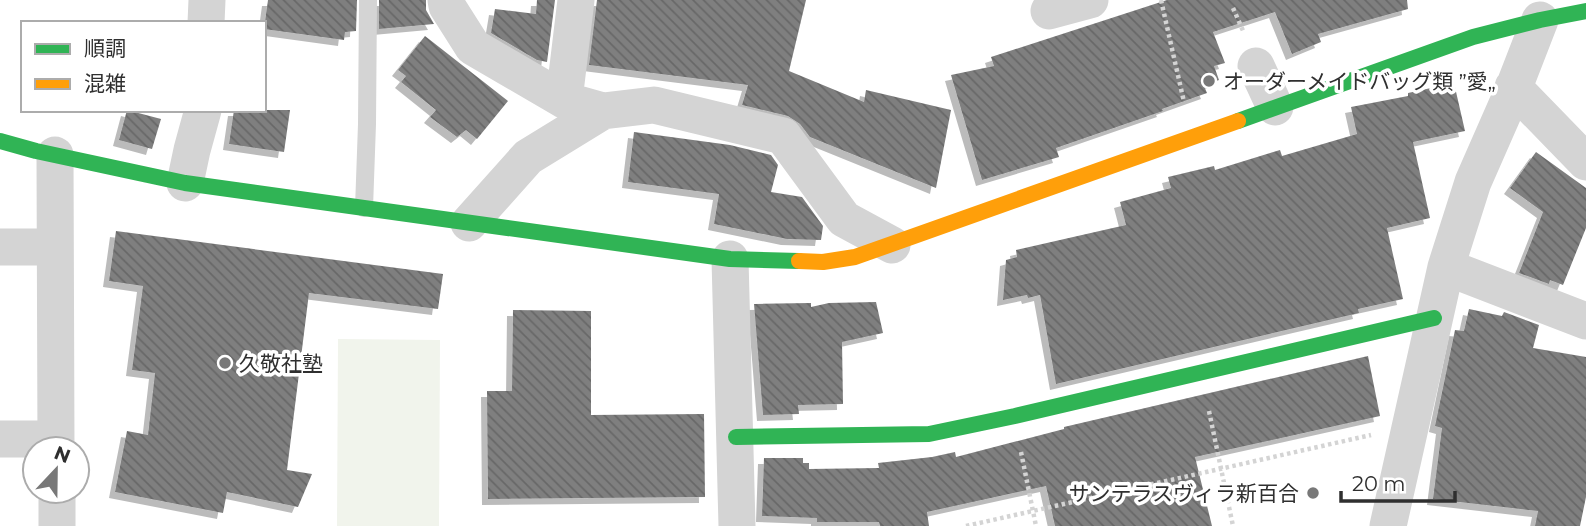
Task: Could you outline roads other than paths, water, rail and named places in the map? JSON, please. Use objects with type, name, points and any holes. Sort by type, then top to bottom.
[{"type":"street","points":[[206,21],[207,0]]},
{"type":"street","points":[[446,0],[472,47],[564,100],[603,111],[654,105],[783,136],[844,219],[892,245]]},
{"type":"street","points":[[564,100],[576,0]]},
{"type":"street","points":[[1049,10],[1090,0]]},
{"type":"street","points":[[0,141],[185,183],[730,259],[822,262],[855,257],[892,245],[1473,37],[1586,11]]},
{"type":"street","points":[[1388,526],[1446,267],[1473,182],[1540,20]]},
{"type":"street","points":[[1256,66],[1275,107]]},
{"type":"street","points":[[1513,87],[1586,162]]},
{"type":"street","points":[[469,223],[528,157],[603,111]]},
{"type":"street","points":[[185,183],[191,150],[203,112]]},
{"type":"street","points":[[55,155],[56,435]]},
{"type":"street","points":[[0,247],[55,247]]},
{"type":"street","points":[[730,259],[737,526]]},
{"type":"street","points":[[1446,267],[1586,321]]},
{"type":"street","points":[[736,437],[929,434],[1434,318]]},
{"type":"street","points":[[0,439],[21,441]]},
{"type":"street","points":[[57,505],[57,526]]},
{"type":"lane","points":[[364,208],[368,0]]},
{"type":"place","name":"オーダーメイドバッグ類 ”愛„","points":[[1209,81]]},
{"type":"place","name":"久敬社塾","points":[[225,363]]},
{"type":"place","name":"サンテラスヴィラ新百合","points":[[1313,493]]}]
